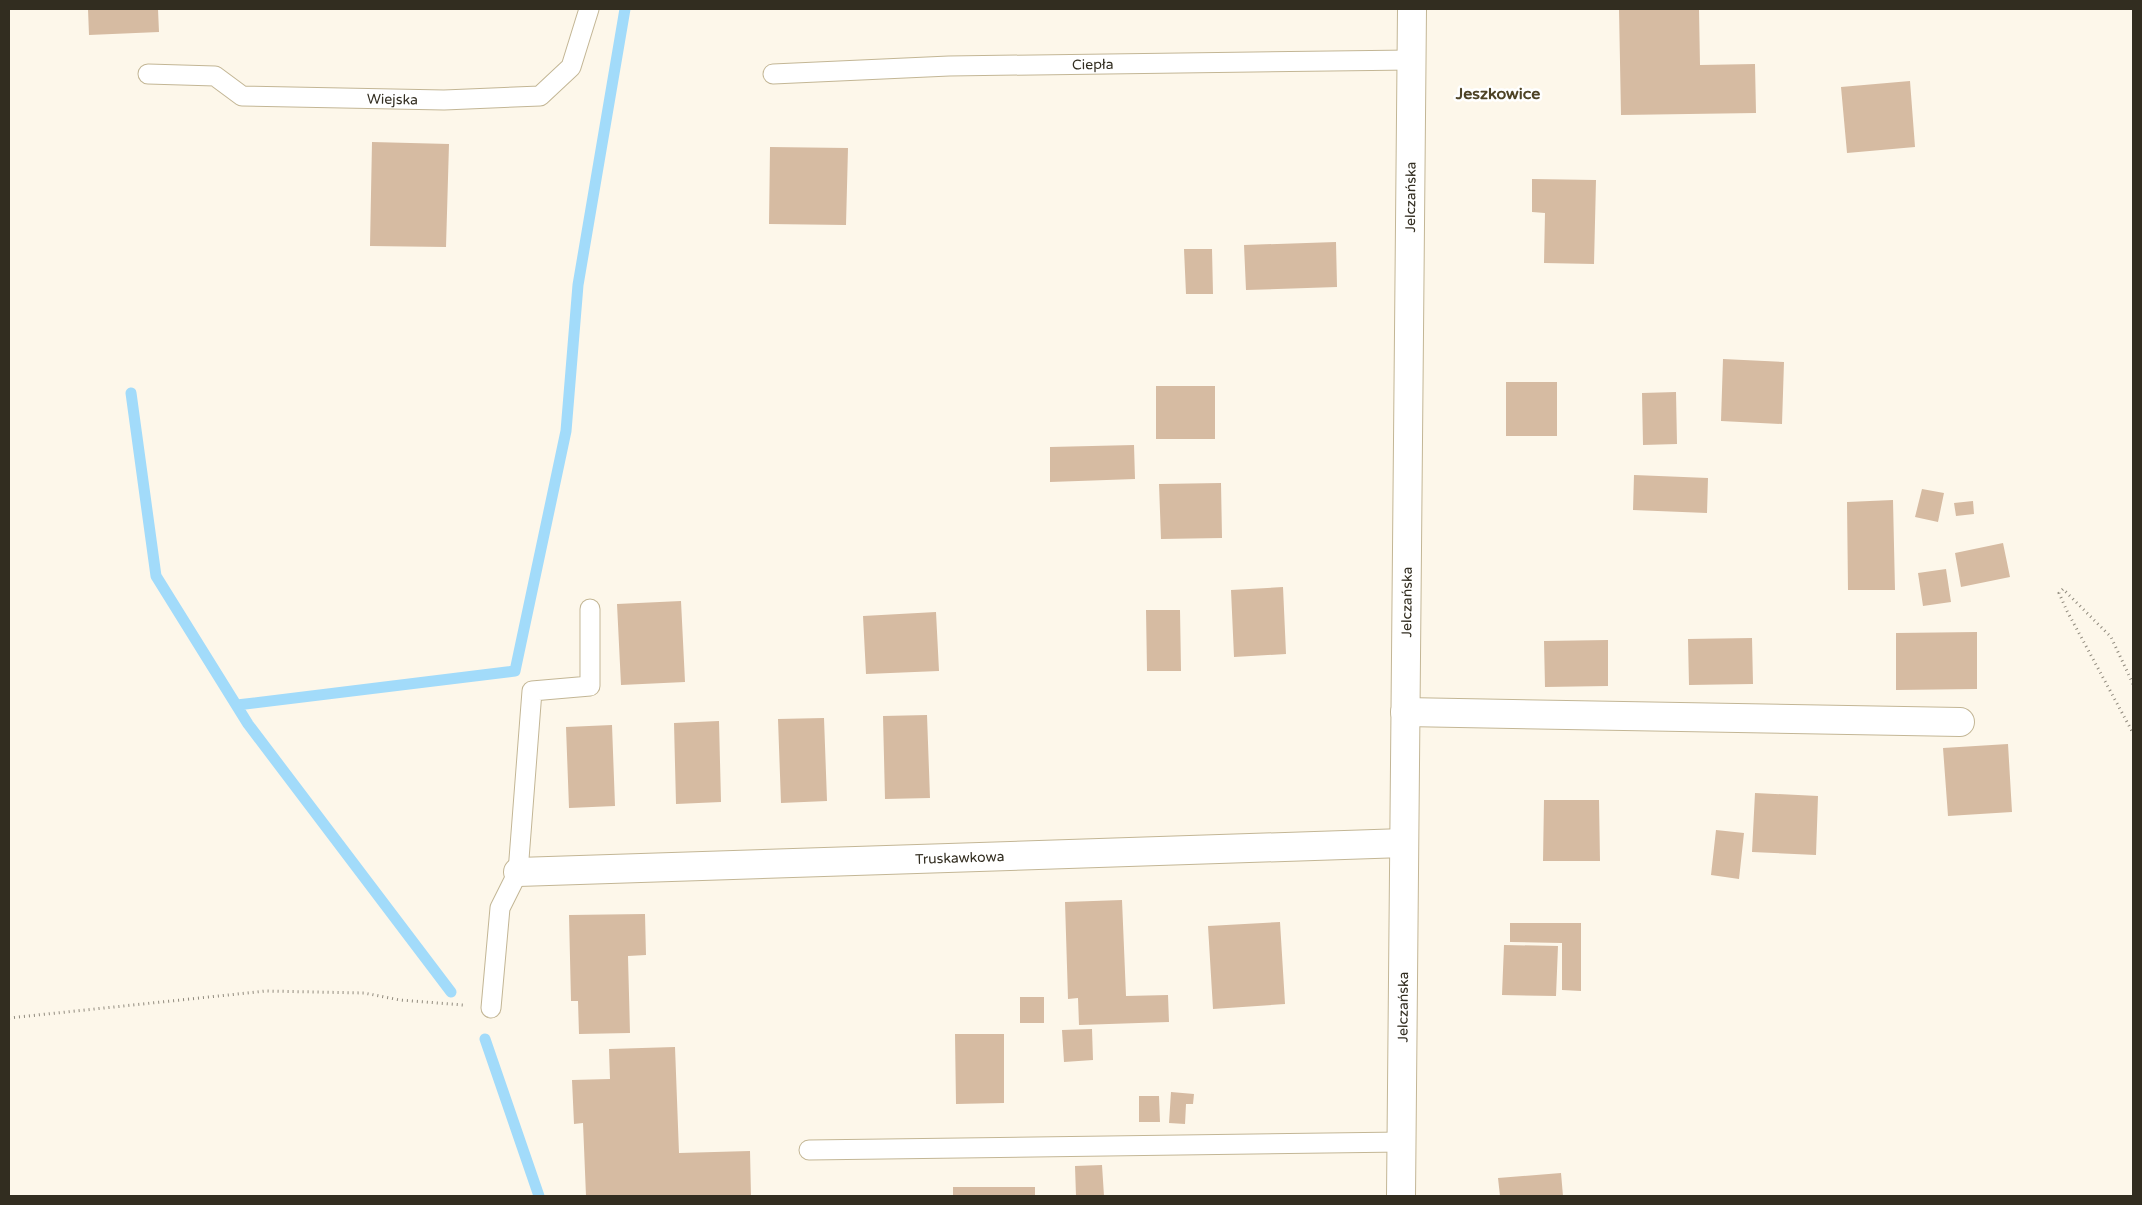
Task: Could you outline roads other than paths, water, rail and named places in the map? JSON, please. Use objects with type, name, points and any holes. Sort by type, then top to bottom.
[{"type":"street","name":"Jelczańska","points":[[1401,1196],[1412,9]]},
{"type":"street","points":[[1405,712],[1960,722]]},
{"type":"street","name":"Truskawkowa","points":[[518,872],[1404,843]]},
{"type":"lane","name":"Wiejska","points":[[148,74],[215,76],[242,96],[444,100],[540,96],[571,67],[589,9]]},
{"type":"lane","name":"Ciepła","points":[[773,74],[949,66],[1412,60]]},
{"type":"lane","points":[[491,1008],[500,908],[518,872],[532,691],[590,686],[590,609]]},
{"type":"lane","points":[[810,1150],[1402,1142]]},
{"type":"waterway","points":[[237,705],[515,671],[566,431],[578,285],[625,9]]},
{"type":"waterway","points":[[131,393],[156,576],[248,724],[451,992]]},
{"type":"waterway","points":[[485,1039],[539,1196]]},
{"type":"district","name":"Jeszkowice","points":[[1498,94]]}]
